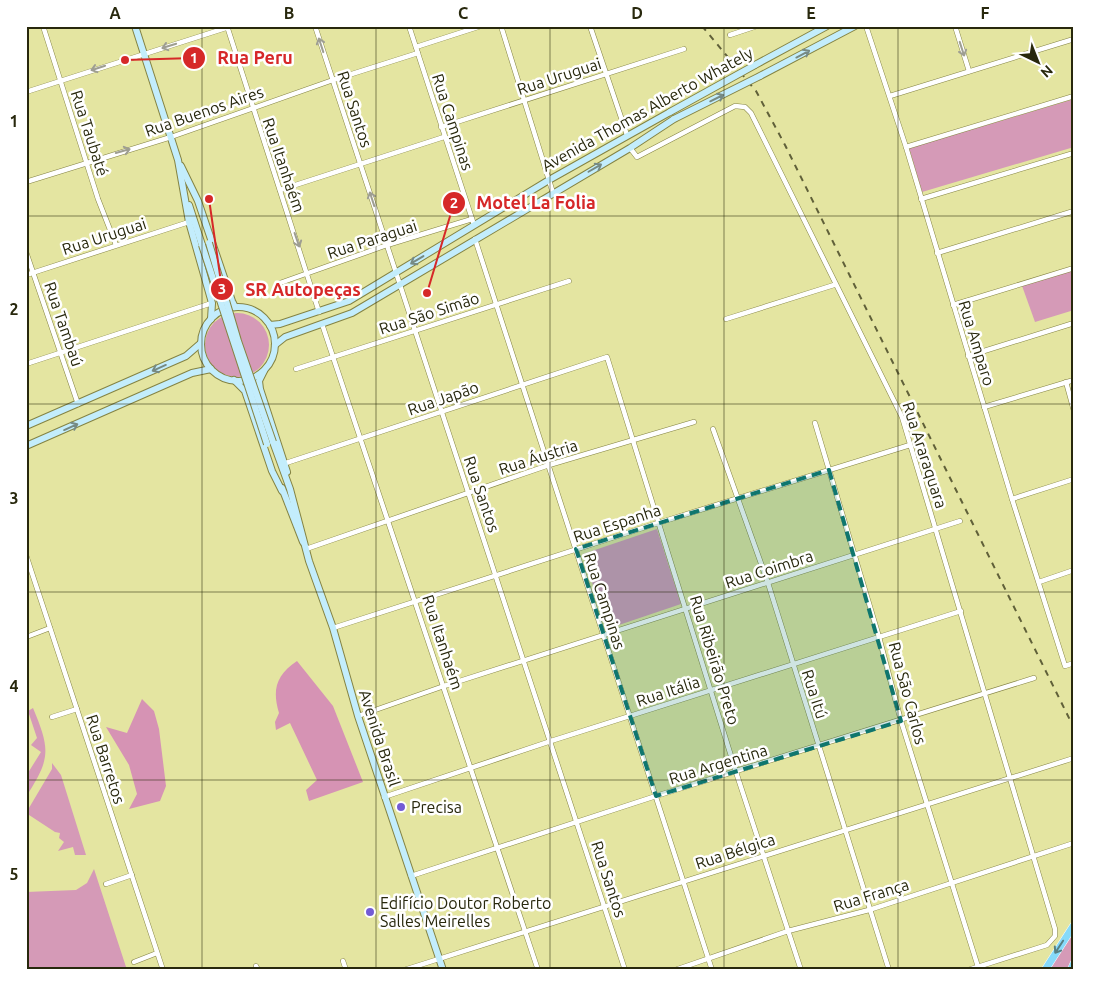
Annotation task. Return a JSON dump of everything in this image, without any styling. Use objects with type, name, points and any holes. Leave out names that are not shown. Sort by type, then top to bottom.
[{"type":"main road","name":"Avenida Brasil","points":[[135,26],[238,341],[270,443],[282,491]]},
{"type":"main road","name":"Avenida Thomas Alberto Whately","points":[[270,325],[280,324],[350,301],[473,222],[627,135],[827,26]]},
{"type":"main road","name":"Avenida Thomas Alberto Whately","points":[[275,345],[285,337],[352,313],[630,148],[674,119],[855,26]]},
{"type":"main road","name":"Avenida Brasil","points":[[185,181],[189,222],[212,303],[210,319]]},
{"type":"main road","name":"Avenida Brasil","points":[[185,181],[198,201],[232,301],[236,307]]},
{"type":"main road","points":[[236,307],[255,311],[270,325],[275,345],[268,365],[253,377],[234,380],[217,374],[211,369],[202,352],[201,343],[202,334],[210,319],[225,309],[236,307]]},
{"type":"main road","points":[[26,426],[186,356],[201,343]]},
{"type":"main road","name":"Avenida Brasil","points":[[268,365],[259,381],[260,389],[286,463],[290,489],[305,546],[333,628],[384,797],[443,970]]},
{"type":"main road","points":[[26,446],[192,373],[211,369]]},
{"type":"main road","name":"Avenida Brasil","points":[[234,380],[244,391],[272,471],[282,491],[298,534],[305,546]]},
{"type":"main road","name":"Avenida Brasil","points":[[270,443],[290,489]]},
{"type":"main road","points":[[1045,970],[1074,925]]},
{"type":"main road","points":[[1071,970],[1074,964]]},
{"type":"street","name":"Rua Taubaté","points":[[43,26],[86,162],[116,246]]},
{"type":"street","name":"Rua Santos","points":[[315,26],[400,283],[440,412],[525,661],[625,970]]},
{"type":"street","name":"Rua Campinas","points":[[409,26],[473,222]]},
{"type":"street","points":[[416,47],[481,26]]},
{"type":"street","points":[[501,26],[553,193]]},
{"type":"street","points":[[590,26],[627,135]]},
{"type":"street","points":[[730,35],[757,26]]},
{"type":"street","name":"Rua Amparo","points":[[866,26],[906,147],[968,356],[1065,666],[1074,663]]},
{"type":"street","points":[[954,26],[969,71]]},
{"type":"street","points":[[26,92],[229,27]]},
{"type":"street","name":"Rua Itanhaém","points":[[229,27],[252,108],[319,312]]},
{"type":"street","points":[[890,96],[1074,39]]},
{"type":"street","name":"Rua Uruguai","points":[[441,126],[684,49]]},
{"type":"street","name":"Rua Buenos Aires","points":[[26,182],[171,137],[333,80],[418,53]]},
{"type":"street","points":[[906,147],[1074,96]]},
{"type":"street","name":"Rua Araraquara","points":[[630,148],[637,156],[736,106],[745,107],[751,113],[834,285],[902,417],[1055,930],[1055,936],[1046,945],[978,968]]},
{"type":"street","points":[[280,190],[444,137]]},
{"type":"street","points":[[920,199],[1074,153]]},
{"type":"street","points":[[937,253],[1074,210]]},
{"type":"street","name":"Rua Uruguai","points":[[26,275],[189,222]]},
{"type":"street","name":"Rua Paraguai","points":[[280,283],[387,246],[473,222]]},
{"type":"street","name":"Rua Campinas","points":[[475,239],[712,970]]},
{"type":"street","name":"Rua Tambaú","points":[[26,252],[78,404]]},
{"type":"street","points":[[953,305],[1074,268]]},
{"type":"street","name":"Rua São Simão","points":[[296,369],[569,281]]},
{"type":"street","points":[[726,320],[834,285]]},
{"type":"street","points":[[26,364],[212,303]]},
{"type":"street","name":"Rua Itanhaém","points":[[322,324],[387,521],[416,600],[538,970]]},
{"type":"street","points":[[968,356],[1074,324]]},
{"type":"street","name":"Rua Japão","points":[[286,463],[607,357]]},
{"type":"street","name":"Rua Ribeirão Preto","points":[[607,357],[736,772],[801,970]]},
{"type":"street","points":[[984,407],[1074,380]]},
{"type":"street","points":[[1066,382],[1074,411]]},
{"type":"street","name":"Rua Áustria","points":[[305,546],[387,521],[549,465],[694,422]]},
{"type":"street","name":"Rua São Carlos","points":[[815,423],[880,637],[901,721],[978,968]]},
{"type":"street","name":"Rua Itú","points":[[713,428],[768,582],[792,665],[889,970]]},
{"type":"street","name":"Rua Espanha","points":[[333,628],[496,574],[910,445]]},
{"type":"street","points":[[1012,499],[1074,479]]},
{"type":"street","name":"Rua Coimbra","points":[[358,716],[444,686],[960,521]]},
{"type":"street","name":"Rua Barretos","points":[[26,555],[163,970]]},
{"type":"street","points":[[1039,582],[1074,570]]},
{"type":"street","name":"Rua Itália","points":[[384,797],[551,741],[960,611]]},
{"type":"street","points":[[29,636],[50,628]]},
{"type":"street","name":"Rua Argentina","points":[[410,876],[498,849],[656,796],[1034,678]]},
{"type":"street","points":[[52,717],[77,709]]},
{"type":"street","name":"Rua Bélgica","points":[[404,970],[1074,758]]},
{"type":"street","name":"Rua França","points":[[675,970],[788,931],[869,910],[1074,843]]},
{"type":"street","points":[[106,884],[132,875]]},
{"type":"street","points":[[134,962],[157,953]]},
{"type":"street","points":[[343,961],[346,970]]},
{"type":"street","points":[[968,970],[978,968]]},
{"type":"highlighted area","points":[[829,470],[901,721],[656,796],[576,549]]},
{"type":"shaded area","points":[[1074,99],[1074,147],[922,192],[909,148]]},
{"type":"shaded area","points":[[1074,267],[1074,310],[1035,322],[1021,283]]},
{"type":"shaded area","points":[[231,313],[243,313],[260,322],[267,333],[269,345],[267,357],[260,368],[243,377],[231,377],[219,372],[210,363],[205,351],[205,339],[210,327],[219,318]]},
{"type":"shaded area","points":[[657,529],[681,604],[607,629],[583,554]]},
{"type":"shaded area","points":[[297,661],[333,706],[363,782],[309,801],[306,790],[317,780],[290,723],[276,730],[275,722],[279,713],[276,690],[280,678]]},
{"type":"shaded area","points":[[142,699],[154,711],[159,729],[166,786],[160,801],[129,809],[137,794],[129,765],[106,727],[127,733]]},
{"type":"shaded area","points":[[33,708],[43,735],[45,754],[40,773],[26,797],[26,776],[41,752],[31,745],[37,738],[28,711]]},
{"type":"shaded area","points":[[52,763],[61,775],[86,855],[75,855],[73,847],[58,851],[64,842],[59,838],[60,833],[55,832],[26,813],[52,769]]},
{"type":"shaded area","points":[[94,869],[127,970],[26,970],[26,892],[76,890],[87,883]]},
{"type":"shaded area","points":[[1074,931],[1074,954],[1067,970],[1049,970]]},
{"type":"railway","points":[[702,26],[756,91],[785,145],[1074,728]]},
{"type":"place","name":"Rua Peru","points":[[125,60]]},
{"type":"place","name":"SR Autopeças","points":[[209,199]]},
{"type":"place","name":"Motel La Folia","points":[[427,293]]},
{"type":"place","name":"Precisa","points":[[401,807]]},
{"type":"place","name":"Edifício Doutor Roberto Salles Meirelles","points":[[370,912]]}]
